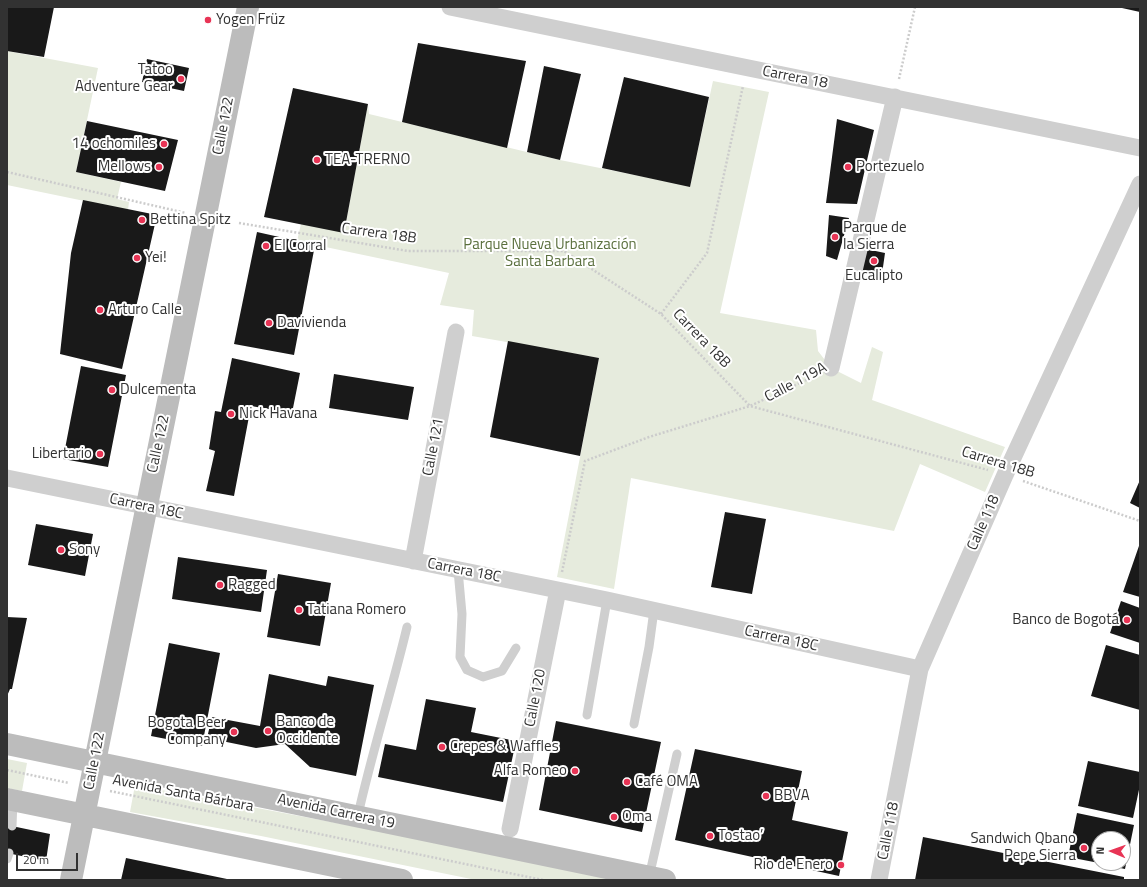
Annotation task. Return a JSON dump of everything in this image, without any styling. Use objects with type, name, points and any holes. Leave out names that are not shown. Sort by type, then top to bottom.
[{"type":"main road","name":"Calle 122","points":[[71,880],[248,7]]},
{"type":"main road","name":"Avenida Carrera 19","points":[[7,744],[657,878]]},
{"type":"main road","points":[[10,800],[402,880]]},
{"type":"street","name":"Carrera 18","points":[[450,7],[747,69],[895,97],[1140,148]]},
{"type":"street","name":"Calle 119A","points":[[831,368],[895,97]]},
{"type":"street","name":"Calle 118","points":[[880,880],[920,669],[1005,475],[1140,184]]},
{"type":"street","name":"Calle 121","points":[[412,561],[456,332]]},
{"type":"street","name":"Carrera 18C","points":[[7,478],[146,508],[607,600],[920,669]]},
{"type":"street","name":"Calle 120","points":[[510,829],[558,590]]},
{"type":"lane","points":[[458,570],[462,614],[460,657],[467,670],[483,677],[502,672],[516,648]]},
{"type":"lane","points":[[587,715],[607,600]]},
{"type":"lane","points":[[634,724],[649,646],[654,610]]},
{"type":"lane","points":[[358,816],[368,770],[394,682],[407,627]]},
{"type":"lane","points":[[657,878],[677,754]]},
{"type":"lane","points":[[10,800],[12,826]]},
{"type":"path","points":[[895,97],[915,7]]},
{"type":"path","points":[[661,314],[707,253],[747,69]]},
{"type":"path","points":[[7,172],[187,213]]},
{"type":"path","name":"Carrera 18B","points":[[239,223],[408,251],[564,251],[661,314],[750,406],[1005,475],[1140,521]]},
{"type":"path","name":"Calle 119A","points":[[558,590],[585,461],[649,437],[750,406],[831,368]]},
{"type":"path","name":"Avenida Santa Bárbara","points":[[7,770],[543,880]]},
{"type":"green space","points":[[7,51],[98,68],[76,172],[121,182],[117,199],[129,202],[128,210],[7,185]]},
{"type":"green space","name":"Parque Nueva Urbanización Santa Barbara","points":[[713,81],[769,92],[720,313],[816,330],[818,351],[831,368],[861,383],[872,347],[883,352],[872,400],[1005,447],[985,492],[920,464],[894,531],[631,478],[614,589],[557,577],[599,358],[472,336],[474,310],[440,305],[449,273],[297,241],[301,224],[344,232],[368,104],[369,114],[560,160],[690,186]]},
{"type":"green space","points":[[7,759],[27,763],[22,791],[7,788]]},
{"type":"green space","points":[[135,785],[427,840],[617,880],[476,880],[261,836],[130,812]]},
{"type":"building","points":[[7,7],[54,7],[44,57],[7,51]]},
{"type":"building","points":[[1140,7],[1140,12],[1122,8]]},
{"type":"building","points":[[418,43],[526,61],[507,148],[402,122]]},
{"type":"building","points":[[147,59],[189,68],[184,91],[142,82]]},
{"type":"building","points":[[544,66],[581,74],[560,160],[527,152]]},
{"type":"building","points":[[624,77],[709,97],[690,187],[602,168]]},
{"type":"building","name":"TEA-TRERNO","points":[[293,88],[368,104],[344,233],[264,217]]},
{"type":"building","name":"Portezuelo","points":[[837,119],[874,130],[857,204],[826,203]]},
{"type":"building","points":[[87,121],[178,140],[165,191],[76,172]]},
{"type":"building","name":"Arturo Calle","points":[[83,200],[157,215],[122,369],[60,354],[71,253]]},
{"type":"building","name":"Parque de la Sierra","points":[[829,215],[849,218],[837,260],[826,256]]},
{"type":"building","points":[[257,232],[315,245],[294,355],[234,344]]},
{"type":"building","name":"Eucalipto","points":[[866,249],[885,253],[882,274],[862,270]]},
{"type":"building","points":[[508,341],[599,358],[580,456],[490,437]]},
{"type":"building","points":[[232,358],[300,373],[292,413],[251,406],[234,496],[206,491],[215,451],[209,449],[215,411],[221,412]]},
{"type":"building","points":[[81,366],[126,375],[108,467],[63,459]]},
{"type":"building","points":[[334,374],[414,387],[408,420],[329,408]]},
{"type":"building","points":[[1140,480],[1140,508],[1130,503]]},
{"type":"building","points":[[725,512],[766,519],[752,594],[711,587]]},
{"type":"building","name":"Sony","points":[[36,524],[93,534],[85,576],[28,565]]},
{"type":"building","points":[[1140,543],[1140,597],[1123,592]]},
{"type":"building","name":"Ragged","points":[[178,557],[267,570],[261,612],[172,599]]},
{"type":"building","name":"Tatiana Romero","points":[[278,574],[331,583],[320,646],[267,637]]},
{"type":"building","name":"Banco de Bogotá","points":[[1121,601],[1140,608],[1140,643],[1110,633]]},
{"type":"building","points":[[7,617],[27,618],[12,689],[10,689],[7,696]]},
{"type":"building","points":[[169,643],[220,653],[202,746],[151,736]]},
{"type":"building","points":[[1106,645],[1140,655],[1140,710],[1091,696]]},
{"type":"building","points":[[269,674],[326,686],[328,676],[374,685],[356,776],[310,767],[285,744],[256,748],[207,738],[212,717],[260,726]]},
{"type":"building","name":"Crepes & Waffles","points":[[426,699],[476,708],[471,732],[516,741],[503,802],[378,777],[385,744],[416,750]]},
{"type":"building","points":[[556,721],[661,742],[642,832],[539,810]]},
{"type":"building","name":"BBVA","points":[[695,749],[802,771],[792,820],[848,832],[839,876],[675,840]]},
{"type":"building","points":[[1088,761],[1140,772],[1140,785],[1133,818],[1078,806]]},
{"type":"building","name":"Sandwich Qbano Pepe Sierra","points":[[1077,813],[1134,825],[1131,840],[1131,831],[1091,831],[1091,861],[1068,857]]},
{"type":"building","points":[[7,825],[50,834],[46,861],[7,853]]},
{"type":"building","points":[[923,837],[1124,877],[1124,880],[915,880]]},
{"type":"building","points":[[126,858],[227,879],[227,880],[121,880]]},
{"type":"place","name":"Yogen Früz","points":[[208,20]]},
{"type":"place","name":"Tatoo Adventure Gear","points":[[181,79]]},
{"type":"place","name":"14 ochomiles","points":[[164,144]]},
{"type":"place","name":"TEA-TRERNO","points":[[317,160]]},
{"type":"place","name":"Mellows","points":[[159,167]]},
{"type":"place","name":"Portezuelo","points":[[848,167]]},
{"type":"place","name":"Bettina Spitz","points":[[142,220]]},
{"type":"place","name":"Parque de la Sierra","points":[[835,237]]},
{"type":"place","name":"El Corral","points":[[266,246]]},
{"type":"place","name":"Yei!","points":[[137,258]]},
{"type":"place","name":"Eucalipto","points":[[874,261]]},
{"type":"place","name":"Arturo Calle","points":[[100,310]]},
{"type":"place","name":"Davivienda","points":[[269,323]]},
{"type":"place","name":"Dulcementa","points":[[112,390]]},
{"type":"place","name":"Nick Havana","points":[[231,414]]},
{"type":"place","name":"Libertario","points":[[100,454]]},
{"type":"place","name":"Sony","points":[[61,550]]},
{"type":"place","name":"Ragged","points":[[220,585]]},
{"type":"place","name":"Tatiana Romero","points":[[299,610]]},
{"type":"place","name":"Banco de Bogotá","points":[[1127,620]]},
{"type":"place","name":"Banco de Occidente","points":[[268,731]]},
{"type":"place","name":"Bogota Beer Company","points":[[234,732]]},
{"type":"place","name":"Crepes & Waffles","points":[[442,747]]},
{"type":"place","name":"Alfa Romeo","points":[[575,771]]},
{"type":"place","name":"Café OMA","points":[[627,782]]},
{"type":"place","name":"BBVA","points":[[766,796]]},
{"type":"place","name":"Oma","points":[[614,817]]},
{"type":"place","name":"Tostao’","points":[[710,836]]},
{"type":"place","name":"Sandwich Qbano Pepe Sierra","points":[[1084,848]]},
{"type":"place","name":"Rio de Enero","points":[[841,865]]}]
